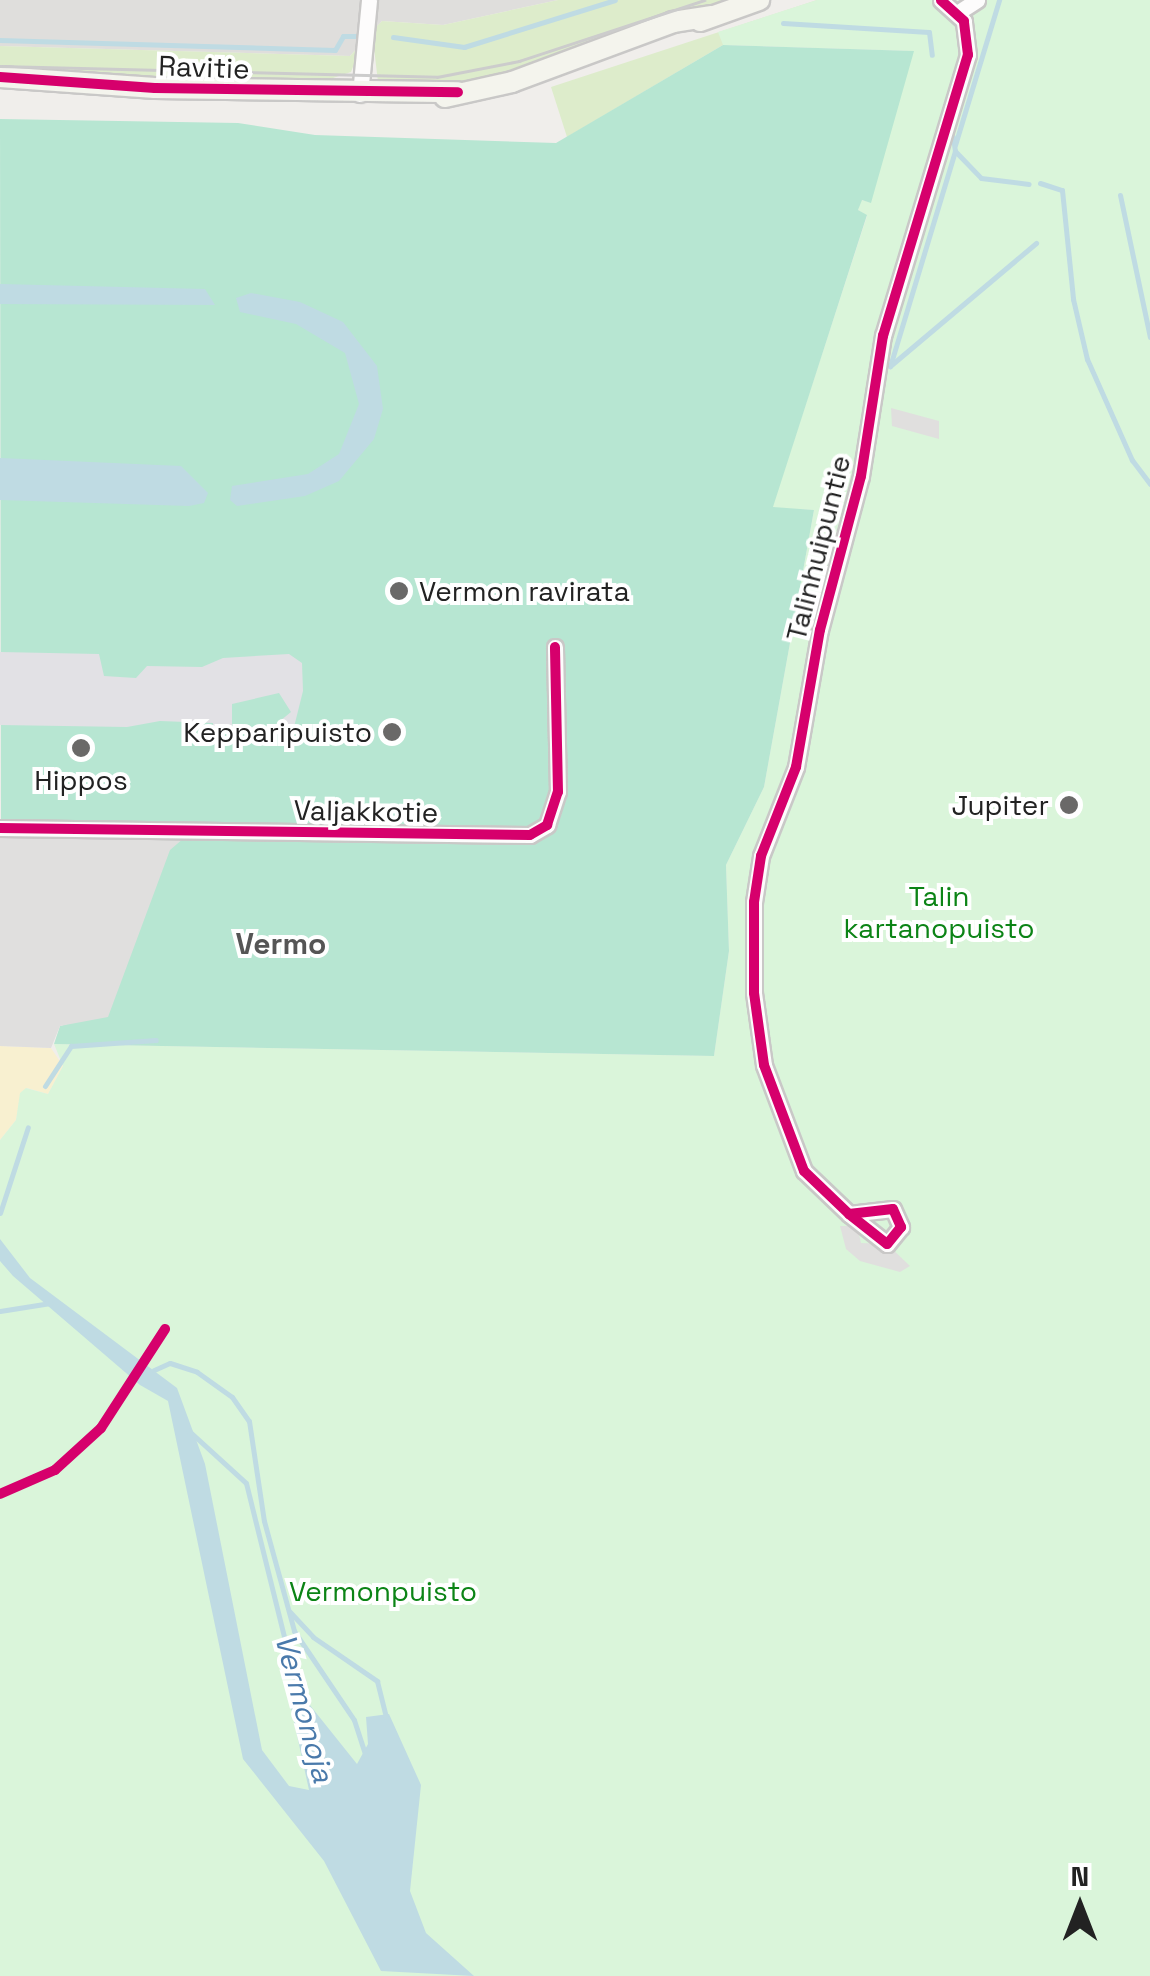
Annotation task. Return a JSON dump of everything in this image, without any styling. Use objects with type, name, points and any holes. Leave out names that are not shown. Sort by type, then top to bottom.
[{"type":"street","points":[[360,94],[369,0]]},
{"type":"street","name":"Ravitie","points":[[0,78],[46,84],[360,94],[458,92],[512,82],[673,22],[712,16],[759,0]]},
{"type":"street","points":[[942,0],[957,13],[976,0]]},
{"type":"street","name":"Talinhuipuntie","points":[[849,1214],[804,1171],[764,1066],[754,993],[756,877],[796,768],[820,630],[861,476],[883,336],[968,55],[968,32],[957,13]]},
{"type":"street","name":"Ravitie","points":[[0,89],[46,84]]},
{"type":"street","name":"Valjakkotie","points":[[0,828],[530,835],[547,825],[558,792],[555,647]]},
{"type":"shaded area","points":[[0,0],[558,0],[443,25],[382,21],[350,56],[0,46]]},
{"type":"shaded area","points":[[891,408],[939,421],[939,439],[892,426]]},
{"type":"shaded area","points":[[0,652],[99,654],[104,676],[136,678],[147,666],[202,667],[223,658],[289,654],[302,663],[303,691],[292,735],[264,734],[291,712],[279,693],[232,704],[232,730],[250,734],[213,734],[213,723],[160,721],[127,727],[0,725]]},
{"type":"shaded area","points":[[0,832],[184,838],[170,850],[108,1017],[60,1026],[51,1048],[0,1046]]},
{"type":"shaded area","points":[[840,1226],[857,1226],[861,1243],[887,1244],[910,1266],[900,1272],[860,1261],[846,1249]]},
{"type":"green space","points":[[558,0],[734,0],[513,74],[464,84],[378,82],[372,31],[382,21],[443,25]]},
{"type":"green space","points":[[817,0],[928,0],[723,45],[567,137],[551,87]]},
{"type":"green space","points":[[817,0],[1150,0],[1150,1976],[0,1976],[0,1140],[16,1120],[20,1093],[26,1088],[48,1094],[63,1066],[54,1044],[714,1056],[729,951],[726,865],[764,787],[814,510],[772,508],[867,216],[858,210],[861,200],[870,202],[913,51],[723,45],[718,32]]},
{"type":"green space","points":[[362,43],[351,72],[321,82],[0,72],[0,46],[350,56]]},
{"type":"green space","name":"Vermon ravirata","points":[[723,45],[914,51],[871,203],[862,200],[858,210],[867,215],[773,507],[814,510],[764,787],[726,865],[729,951],[714,1056],[54,1044],[60,1026],[71,1023],[1,822],[0,119],[238,123],[315,135],[556,143]]},
{"type":"sand","points":[[0,1046],[51,1048],[63,1066],[48,1094],[27,1088],[21,1093],[16,1120],[0,1140]]},
{"type":"water","points":[[0,284],[205,289],[215,305],[0,304]]},
{"type":"water","points":[[251,293],[300,302],[343,322],[377,366],[383,409],[374,439],[339,481],[305,496],[237,506],[230,500],[232,486],[308,474],[339,454],[359,404],[345,353],[296,324],[240,312],[236,298]]},
{"type":"water","points":[[0,458],[181,466],[208,493],[204,503],[189,506],[0,500]]},
{"type":"water","points":[[0,1239],[30,1278],[177,1388],[205,1464],[262,1750],[289,1786],[309,1790],[291,1708],[297,1689],[357,1764],[368,1744],[366,1717],[389,1714],[421,1785],[410,1891],[426,1933],[474,1976],[381,1971],[324,1861],[243,1759],[168,1401],[140,1385],[13,1276],[0,1261]]},
{"type":"waterway","points":[[393,37],[464,47],[615,0]]},
{"type":"waterway","points":[[955,145],[999,0]]},
{"type":"waterway","points":[[783,23],[929,32],[932,55]]},
{"type":"waterway","points":[[0,40],[335,50],[343,36],[359,36]]},
{"type":"waterway","points":[[953,137],[955,151],[981,178],[1029,184]]},
{"type":"waterway","points":[[955,151],[890,366],[1036,243]]},
{"type":"waterway","points":[[1040,183],[1062,190],[1073,299],[1087,359],[1132,460],[1150,484]]},
{"type":"waterway","points":[[1120,195],[1150,337]]},
{"type":"waterway","points":[[45,1086],[71,1046],[156,1040]]},
{"type":"waterway","points":[[0,1213],[28,1127]]},
{"type":"waterway","points":[[0,1311],[50,1303]]},
{"type":"waterway","points":[[154,1370],[170,1363],[197,1372],[232,1397],[249,1421],[264,1521],[294,1631],[354,1720],[366,1756]]},
{"type":"waterway","name":"Vermonoja","points":[[189,1431],[246,1483],[298,1693]]},
{"type":"waterway","points":[[290,1612],[313,1637],[377,1681],[386,1717]]},
{"type":"tram line","points":[[0,66],[437,77],[519,61],[704,0]]},
{"type":"cycle path","points":[[849,1214],[893,1209],[901,1227],[887,1244],[849,1214],[804,1171],[764,1065],[754,993],[754,902],[761,856],[796,767],[820,630],[861,476],[883,336],[968,55],[964,21],[941,0]]},
{"type":"cycle path","points":[[0,77],[155,88],[458,92]]},
{"type":"cycle path","points":[[0,828],[530,835],[547,825],[558,792],[555,647]]},
{"type":"cycle path","points":[[0,1494],[55,1470],[101,1428],[165,1329]]},
{"type":"place","name":"Vermon ravirata","points":[[399,591]]},
{"type":"place","name":"Kepparipuisto","points":[[392,732]]},
{"type":"place","name":"Hippos","points":[[81,748]]},
{"type":"place","name":"Jupiter","points":[[1069,805]]},
{"type":"district","name":"Vermo","points":[[281,944]]},
{"type":"park label","name":"Talin kartanopuisto","points":[[939,912]]},
{"type":"park label","name":"Vermonpuisto","points":[[383,1591]]}]
